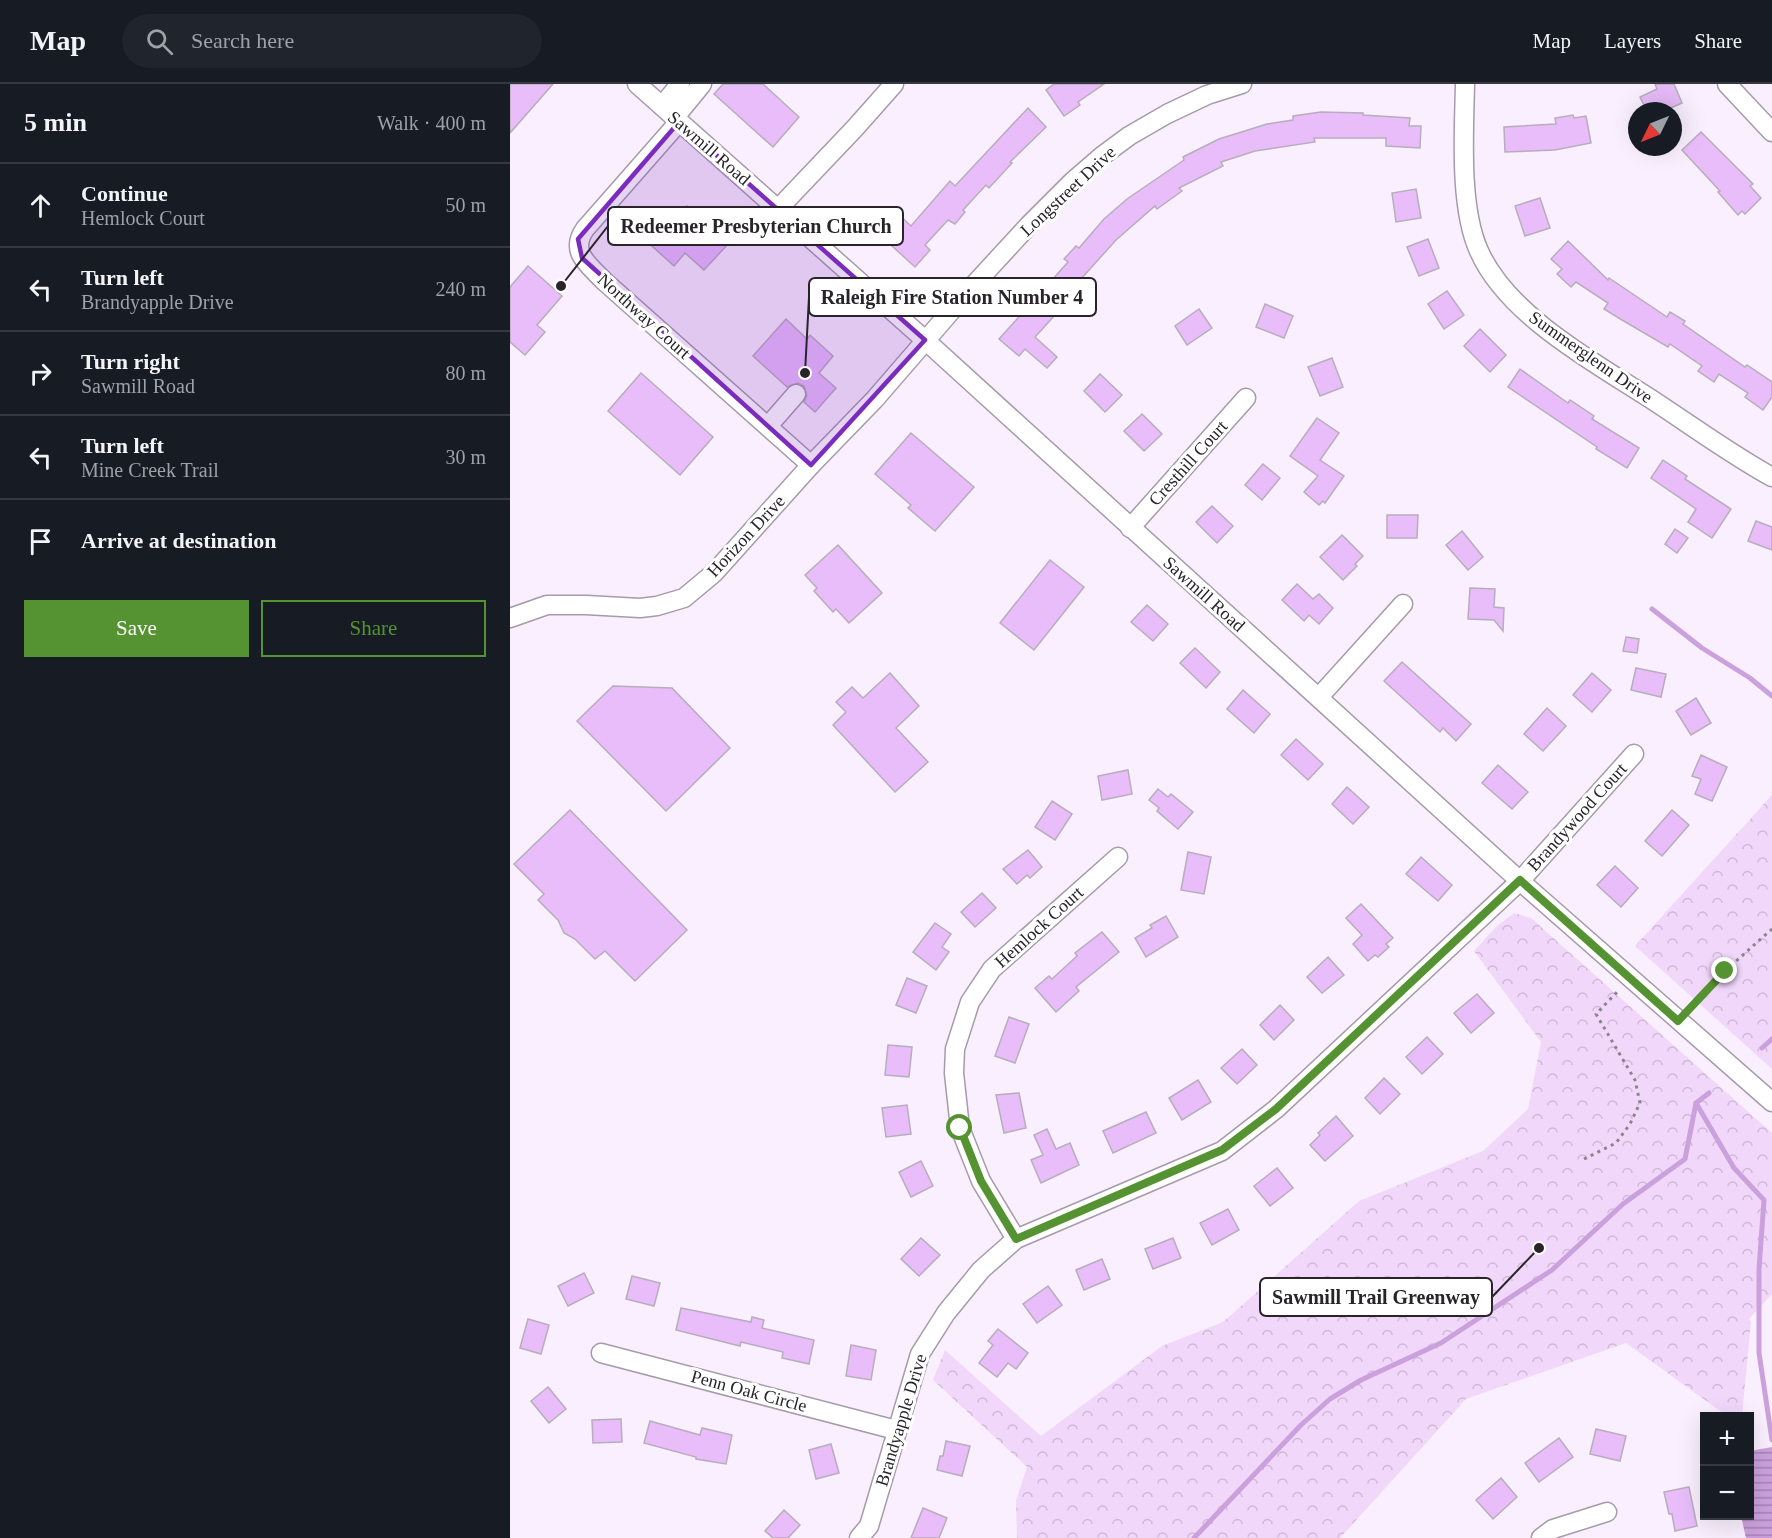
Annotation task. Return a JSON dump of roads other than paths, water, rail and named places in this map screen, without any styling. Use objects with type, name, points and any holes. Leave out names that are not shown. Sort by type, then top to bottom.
[{"type":"street","name":"Sawmill Road","points":[[637,84],[926,340],[1130,528],[1520,880],[1772,1102]]},
{"type":"street","points":[[672,115],[680,84]]},
{"type":"street","points":[[672,115],[702,84]]},
{"type":"street","points":[[778,209],[894,84]]},
{"type":"street","name":"Longstreet Drive","points":[[926,340],[1029,225],[1102,156],[1129,136],[1167,114],[1207,95],[1242,84]]},
{"type":"street","name":"Summerglenn Drive","points":[[1465,84],[1466,203],[1471,228],[1479,252],[1509,295],[1545,327],[1772,477]]},
{"type":"street","points":[[1727,84],[1772,132]]},
{"type":"street","name":"Northway Court","points":[[672,115],[585,229],[578,239],[578,249],[582,258],[604,281],[811,465]]},
{"type":"street","name":"Horizon Drive","points":[[510,618],[547,605],[640,608],[657,606],[684,598],[714,573],[811,465],[868,407],[926,340]]},
{"type":"street","points":[[768,426],[796,394]]},
{"type":"street","name":"Cresthill Court","points":[[1130,528],[1246,398]]},
{"type":"street","points":[[1319,698],[1403,604]]},
{"type":"street","name":"Brandywood Court","points":[[1520,880],[1634,754]]},
{"type":"street","name":"Hemlock Court","points":[[1016,1239],[981,1181],[960,1128],[954,1073],[955,1049],[970,1002],[992,969],[1118,857]]},
{"type":"street","name":"Brandyapple Drive","points":[[859,1538],[869,1526],[920,1354],[946,1313],[981,1270],[1016,1239],[1222,1150],[1276,1109],[1520,880]]},
{"type":"street","name":"Penn Oak Circle","points":[[601,1353],[896,1430]]},
{"type":"street","points":[[1541,1538],[1553,1529],[1607,1512]]},
{"type":"waterway","points":[[1652,609],[1702,648],[1750,678],[1772,696]]},
{"type":"waterway","points":[[1762,1048],[1772,1039]]},
{"type":"waterway","points":[[1194,1538],[1301,1425],[1330,1399],[1361,1380],[1441,1343],[1552,1270],[1623,1204],[1685,1159],[1696,1103],[1709,1093]]},
{"type":"waterway","points":[[1696,1103],[1734,1168],[1764,1200],[1759,1269],[1759,1353],[1772,1440]]},
{"type":"place","name":"Redeemer Presbyterian Church","points":[[561,286]]},
{"type":"place","name":"Raleigh Fire Station Number 4","points":[[805,373]]},
{"type":"place","name":"Sawmill Trail Greenway","points":[[1539,1248]]}]
